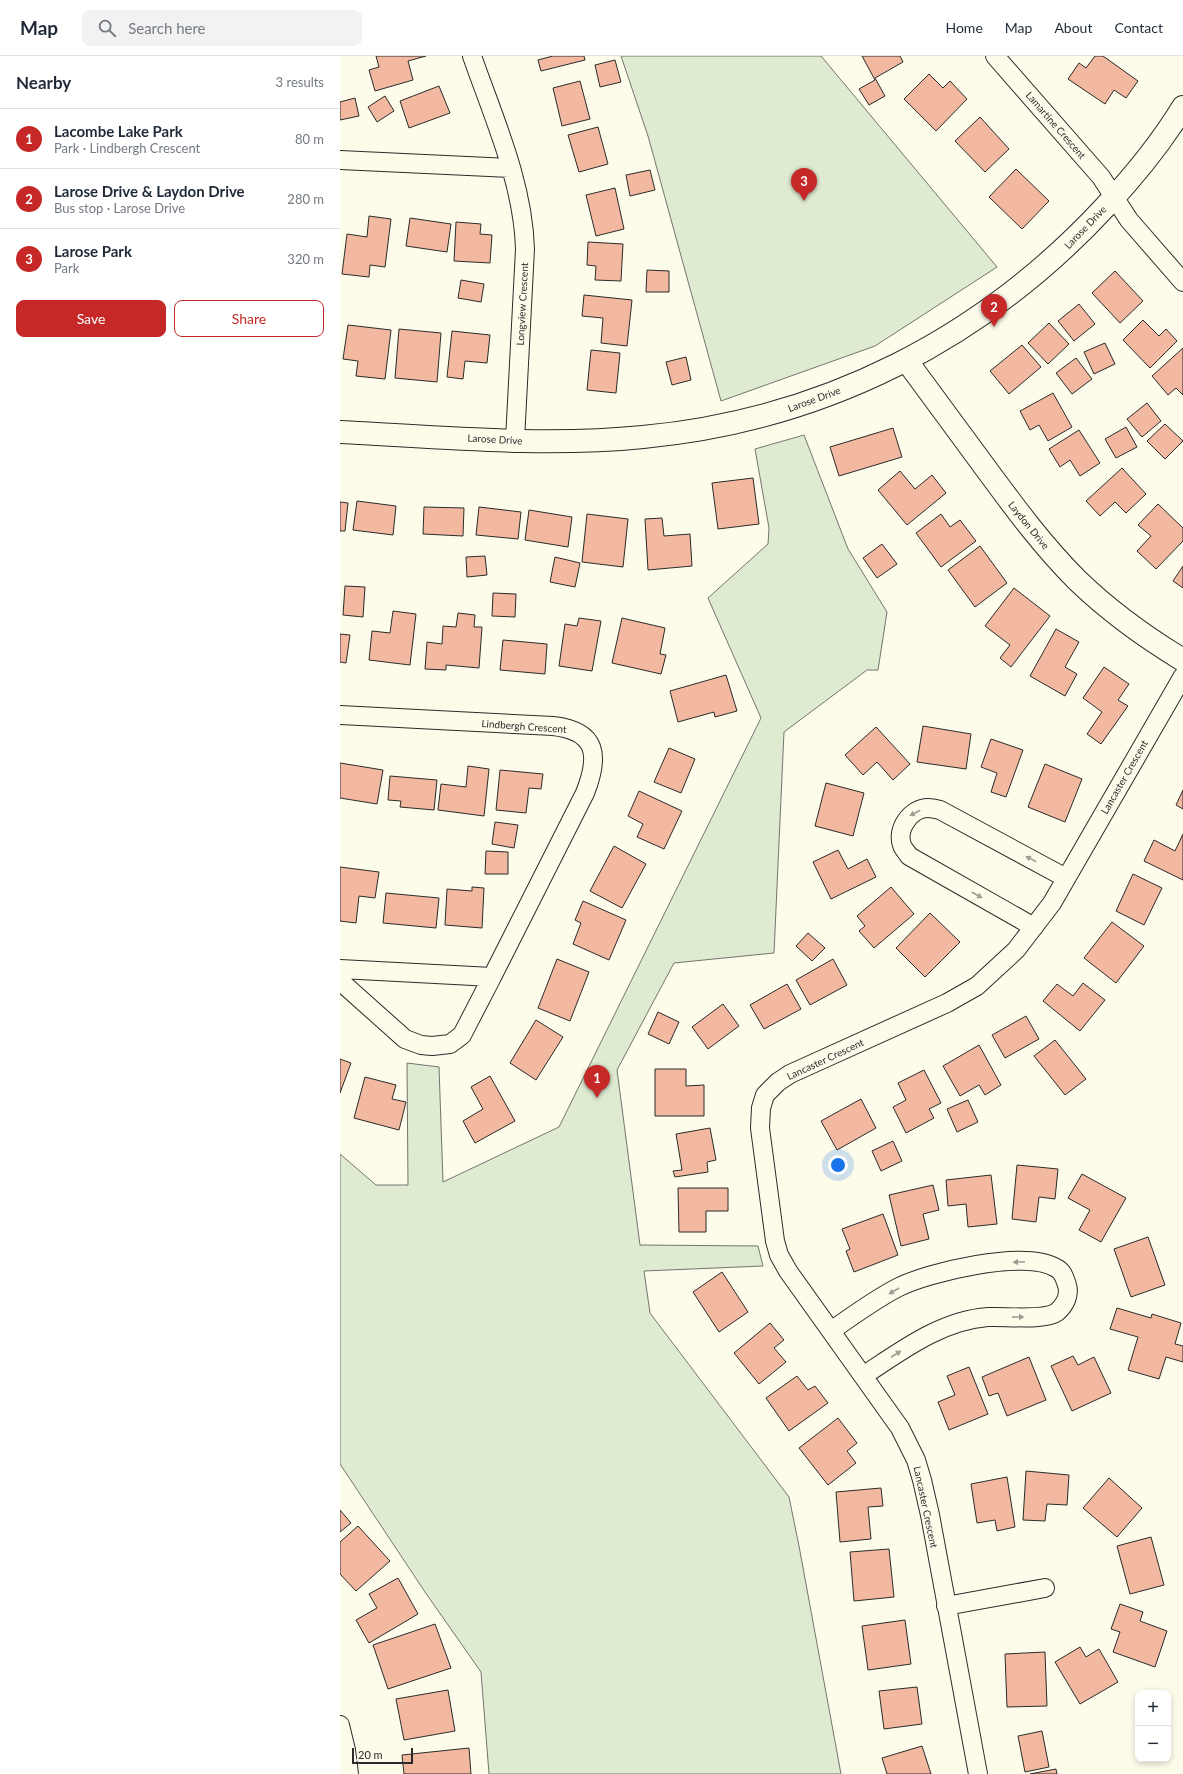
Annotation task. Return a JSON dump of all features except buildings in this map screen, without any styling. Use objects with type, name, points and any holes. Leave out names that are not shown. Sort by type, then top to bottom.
[{"type":"street","name":"Longview Crescent","points":[[472,56],[511,168],[522,211],[525,249],[515,440]]},
{"type":"street","name":"Lamartine Crescent","points":[[995,56],[1101,177],[1129,220],[1183,282]]},
{"type":"street","name":"Larose Drive","points":[[340,432],[566,441],[642,437],[714,427],[799,405],[848,386],[906,360],[950,336],[1015,291],[1076,238],[1114,197],[1153,151],[1183,107]]},
{"type":"street","points":[[340,160],[511,168]]},
{"type":"street","name":"Laydon Drive","points":[[906,360],[1024,520],[1061,564],[1078,581],[1119,616],[1149,639],[1183,660]]},
{"type":"street","name":"Lancaster Crescent","points":[[978,1774],[930,1515],[916,1460],[900,1428],[788,1271],[779,1255],[775,1241],[760,1128],[761,1108],[765,1095],[778,1082],[790,1074],[947,1003],[977,986],[1016,950],[1052,903],[1183,676]]},
{"type":"street","name":"Lindbergh Crescent","points":[[340,715],[553,726],[571,729],[585,737],[590,745],[594,766],[585,793],[462,1035],[450,1044],[432,1046],[421,1045],[405,1039],[340,981]]},
{"type":"street","points":[[1034,927],[909,856],[901,844],[902,830],[907,818],[916,811],[927,808],[940,810],[1066,878]]},
{"type":"street","points":[[340,969],[492,977]]},
{"type":"street","points":[[831,1330],[897,1288],[945,1271],[994,1262],[1028,1262],[1046,1264],[1057,1268],[1065,1277],[1068,1289],[1065,1303],[1056,1313],[1043,1317],[987,1317],[959,1323],[916,1342],[863,1376]]},
{"type":"street","points":[[946,1606],[1045,1588]]},
{"type":"street","points":[[340,1725],[346,1750],[349,1774]]},
{"type":"green space","points":[[621,56],[821,56],[997,267],[875,346],[721,401],[648,136]]},
{"type":"green space","points":[[804,435],[848,549],[887,612],[878,670],[867,670],[784,732],[774,953],[674,963],[617,1070],[640,1245],[758,1246],[763,1266],[644,1271],[650,1313],[789,1497],[841,1774],[489,1774],[481,1672],[425,1592],[340,1464],[340,1154],[376,1185],[408,1185],[407,1063],[439,1067],[443,1182],[559,1127],[761,718],[708,598],[768,544],[769,528],[755,449]]},
{"type":"place","name":"Larose Park","points":[[804,201]]},
{"type":"place","name":"Larose Drive & Laydon Drive","points":[[994,327]]},
{"type":"place","name":"Lacombe Lake Park","points":[[597,1098]]}]
